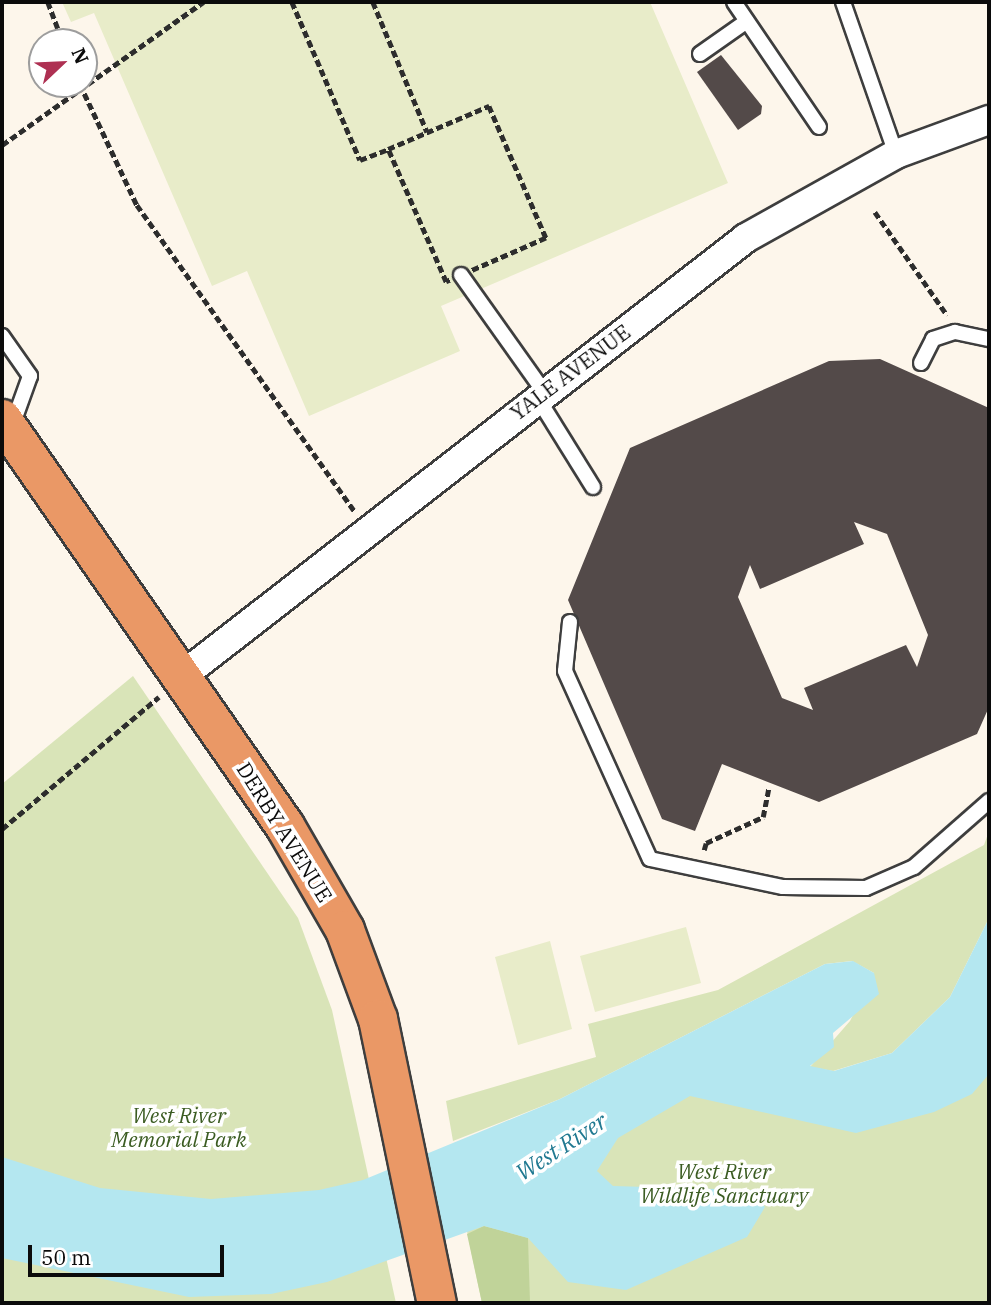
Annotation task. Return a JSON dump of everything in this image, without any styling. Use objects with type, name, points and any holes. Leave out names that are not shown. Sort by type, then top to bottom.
[{"type":"highway","name":"DERBY AVENUE","points":[[6,425],[285,826],[345,930],[378,1019],[401,1117],[437,1303]]},
{"type":"street","name":"YALE AVENUE","points":[[182,676],[366,528],[746,239],[896,154],[989,120]]},
{"type":"lane","points":[[734,2],[820,127]]},
{"type":"lane","points":[[843,2],[896,154]]},
{"type":"lane","points":[[700,54],[747,21]]},
{"type":"lane","points":[[461,275],[540,394],[593,487]]},
{"type":"lane","points":[[920,363],[933,339],[955,332],[989,339]]},
{"type":"lane","points":[[2,336],[30,376],[6,425]]},
{"type":"lane","points":[[570,622],[565,671],[650,859],[823,892],[866,888],[914,867],[989,801]]},
{"type":"path","points":[[48,2],[58,28]]},
{"type":"path","points":[[98,74],[203,2]]},
{"type":"path","points":[[292,2],[360,160],[489,106],[546,238],[446,282],[388,149]]},
{"type":"path","points":[[373,2],[427,132]]},
{"type":"path","points":[[2,145],[65,98]]},
{"type":"path","points":[[87,98],[137,205],[366,528]]},
{"type":"path","points":[[875,212],[934,292]]},
{"type":"path","points":[[2,829],[182,676]]},
{"type":"path","points":[[701,869],[706,843],[763,817],[769,787]]},
{"type":"green space","points":[[62,2],[650,2],[728,183],[441,306],[460,351],[309,416],[247,271],[212,286],[94,13],[71,22]]},
{"type":"green space","name":"West River Memorial Park","points":[[133,676],[298,918],[332,1010],[396,1303],[2,1303],[2,784]]},
{"type":"green space","points":[[989,831],[989,918],[950,997],[892,1053],[833,1071],[810,1067],[850,1021],[874,973],[852,961],[825,964],[560,1099],[453,1141],[446,1101],[596,1057],[588,1024],[718,990],[984,845]]},
{"type":"green space","points":[[686,927],[701,983],[595,1012],[580,956]]},
{"type":"green space","points":[[550,941],[572,1029],[518,1045],[495,957]]},
{"type":"green space","name":"West River Wildlife Sanctuary","points":[[989,995],[989,1303],[482,1303],[460,1198],[656,1082],[839,1095]]},
{"type":"green space","points":[[484,1226],[528,1238],[530,1303],[482,1303],[467,1234]]},
{"type":"water","name":"West River","points":[[989,918],[989,1074],[972,1094],[934,1112],[856,1133],[690,1096],[618,1138],[597,1171],[613,1186],[751,1190],[765,1207],[747,1237],[626,1290],[568,1282],[528,1238],[484,1226],[327,1282],[271,1294],[189,1297],[2,1258],[2,1157],[100,1188],[211,1199],[319,1190],[363,1180],[560,1099],[825,964],[853,961],[874,973],[879,994],[833,1033],[834,1047],[810,1066],[834,1071],[892,1053],[950,997]]},
{"type":"building","points":[[721,55],[762,106],[761,114],[738,130],[697,72]]},
{"type":"building","points":[[880,359],[989,408],[989,707],[977,734],[819,802],[722,764],[695,831],[662,819],[568,600],[630,448],[829,361]],"holes":[[[854,522],[887,534],[928,635],[917,667],[906,645],[804,688],[813,710],[782,698],[738,597],[750,565],[760,589],[864,544]]]}]
